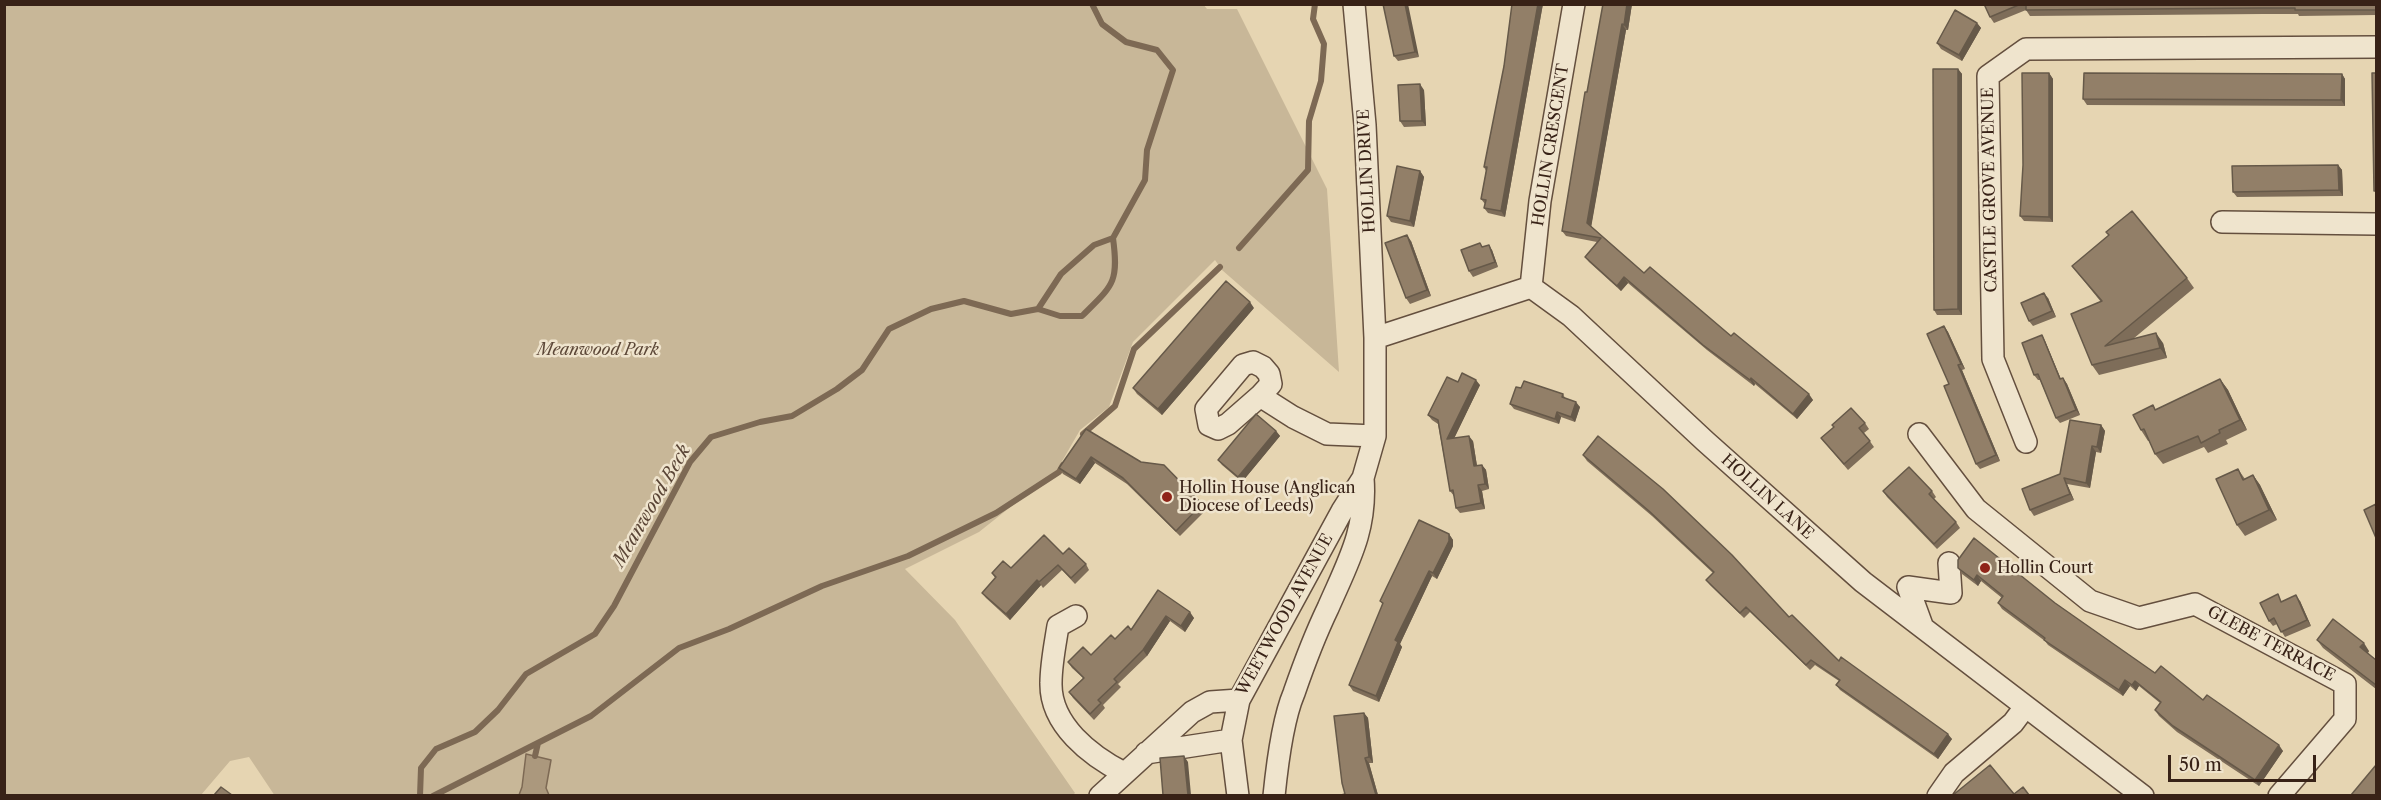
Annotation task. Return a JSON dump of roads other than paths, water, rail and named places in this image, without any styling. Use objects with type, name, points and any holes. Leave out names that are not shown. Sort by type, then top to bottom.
[{"type":"street","name":"HOLLIN DRIVE","points":[[1354,4],[1365,125],[1375,338]]},
{"type":"street","name":"HOLLIN CRESCENT","points":[[1531,287],[1540,201],[1574,4]]},
{"type":"street","name":"CASTLE GROVE AVENUE","points":[[2026,442],[1994,359],[1988,76],[2026,49],[2376,47]]},
{"type":"street","points":[[2223,222],[2376,224]]},
{"type":"street","points":[[1375,338],[1531,287]]},
{"type":"street","name":"HOLLIN LANE","points":[[1531,287],[1571,316],[1705,441],[1863,582],[2144,795]]},
{"type":"street","name":"WEETWOOD AVENUE","points":[[1238,795],[1230,740],[1239,700],[1342,511],[1363,478],[1376,436],[1375,338]]},
{"type":"street","points":[[1260,396],[1327,434],[1376,436]]},
{"type":"street","name":"GLEBE TERRACE","points":[[1919,434],[1976,509],[2090,601],[2139,618],[2194,604],[2345,684],[2345,719],[2279,795]]},
{"type":"street","name":"WEETWOOD AVENUE","points":[[1274,795],[1276,772],[1292,696],[1327,610],[1355,551],[1365,500],[1363,478]]},
{"type":"street","points":[[1924,629],[1908,587],[1951,593],[1949,563]]},
{"type":"street","points":[[1076,616],[1058,626],[1050,685],[1054,704],[1062,720],[1086,750],[1124,773]]},
{"type":"street","points":[[1100,795],[1192,712],[1210,702],[1239,700]]},
{"type":"street","points":[[1938,795],[1954,772],[2013,723],[2025,707]]},
{"type":"street","points":[[1146,753],[1230,740]]},
{"type":"waterway","name":"Meanwood Beck","points":[[420,796],[421,768],[436,749],[475,732],[498,710],[526,674],[595,634],[614,606],[690,462],[711,437],[760,422],[792,416],[837,389],[862,370],[889,329],[931,309],[964,301],[1011,314],[1038,309],[1061,274],[1094,245],[1113,238],[1145,180],[1147,150],[1173,70],[1157,50],[1126,42],[1102,24],[1092,4]]},
{"type":"waterway","points":[[1239,248],[1308,170],[1309,121],[1321,81],[1324,44],[1313,19],[1315,4]]},
{"type":"waterway","points":[[1038,309],[1060,316],[1082,316],[1107,290],[1111,282],[1115,265],[1113,238]]},
{"type":"waterway","points":[[1083,434],[1115,406],[1134,349],[1220,267]]},
{"type":"waterway","points":[[433,796],[591,716],[679,648],[729,629],[822,586],[908,556],[996,513],[1059,472],[1063,465]]},
{"type":"waterway","points":[[535,756],[538,743]]},
{"type":"place","name":"Hollin House (Anglican Diocese of Leeds)","points":[[1167,497]]},
{"type":"place","name":"Hollin Court","points":[[1985,568]]},
{"type":"park label","name":"Meanwood Park","points":[[598,350]]}]
